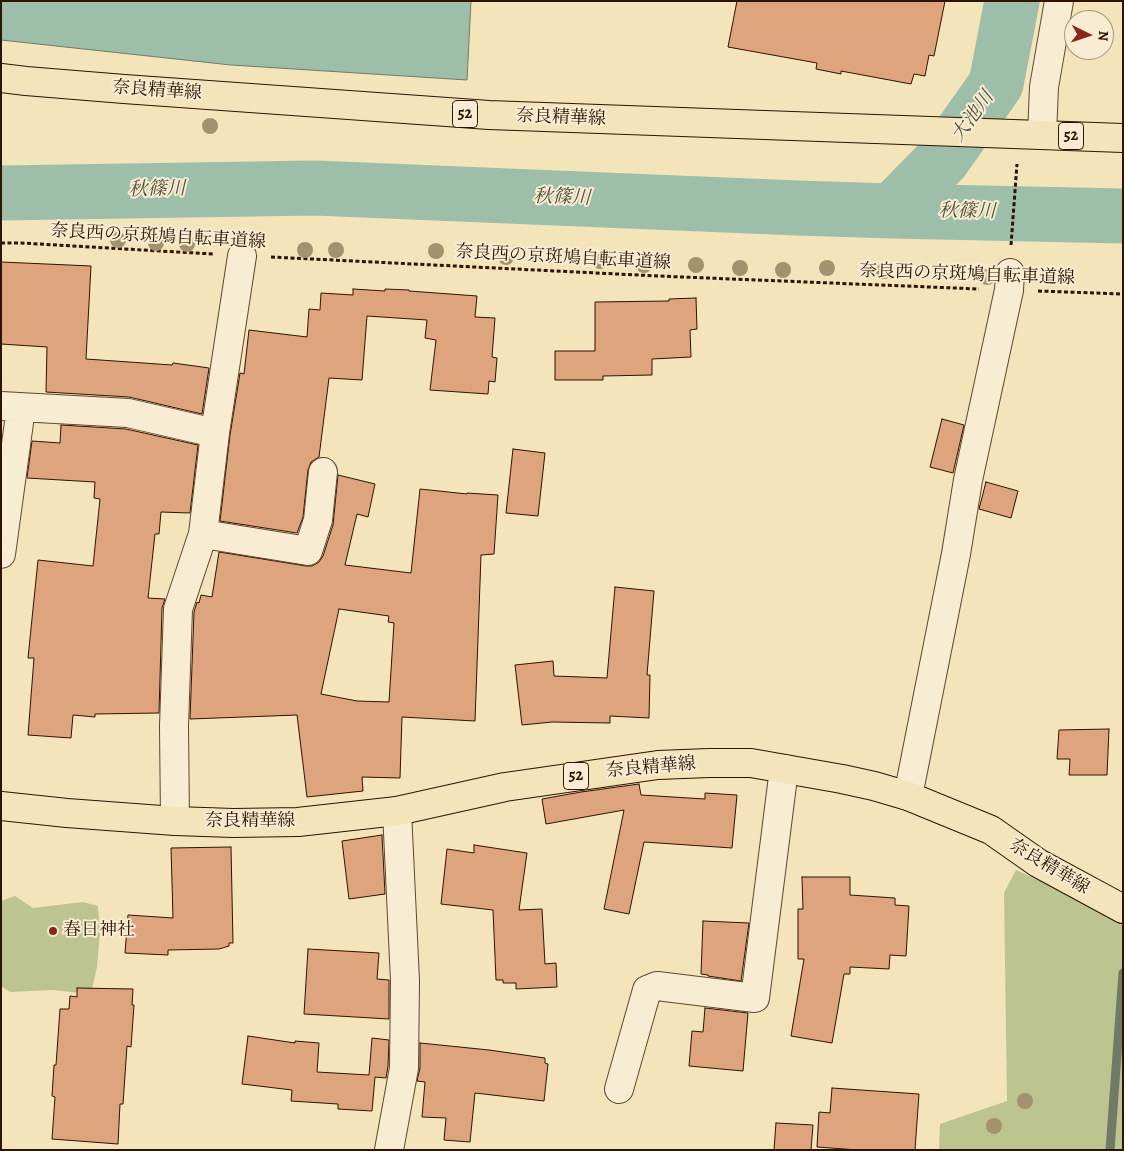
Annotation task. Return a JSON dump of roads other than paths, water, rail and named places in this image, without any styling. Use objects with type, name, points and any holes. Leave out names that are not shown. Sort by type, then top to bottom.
[{"type":"main road","name":"奈良精華線","points":[[1,78],[489,116],[930,131],[1026,143],[1123,138]]},
{"type":"main road","name":"奈良精華線","points":[[1,806],[175,822],[298,822],[398,811],[505,787],[658,765],[751,764],[842,779],[908,796],[991,830],[1038,863],[1123,909]]},
{"type":"street","points":[[1026,143],[1044,87],[1058,1]]},
{"type":"street","points":[[175,822],[174,726],[178,608],[203,534],[215,433],[242,256]]},
{"type":"street","points":[[908,796],[956,554],[968,480],[1009,282]]},
{"type":"street","points":[[1,554],[11,407],[128,413],[215,433]]},
{"type":"street","points":[[203,534],[308,551],[318,520],[323,472]]},
{"type":"street","points":[[619,1088],[647,990],[657,986],[755,998],[784,769]]},
{"type":"street","points":[[388,1150],[404,1068],[405,981],[398,811]]},
{"type":"waterway","name":"大池川","points":[[892,211],[943,159],[996,84],[1012,1]]},
{"type":"waterway","name":"秋篠川","points":[[1,193],[315,188],[798,208],[1123,216]]},
{"type":"waterway","points":[[1110,1150],[1123,973]]},
{"type":"place","name":"春日神社","points":[[53,931]]}]
